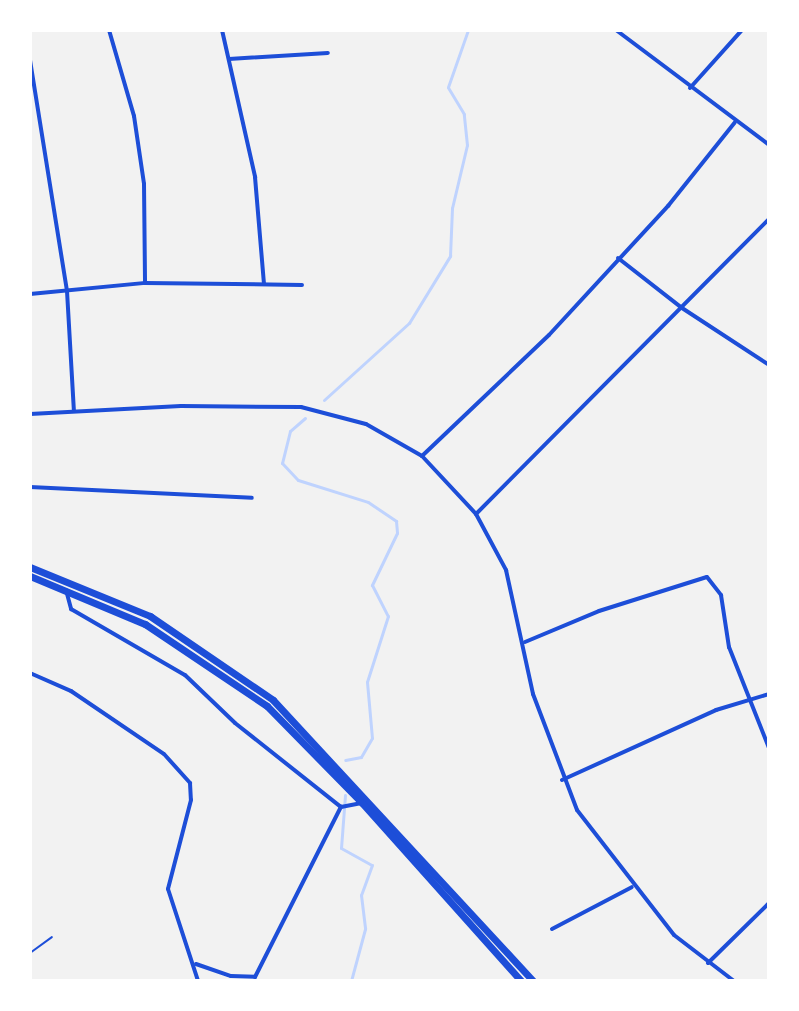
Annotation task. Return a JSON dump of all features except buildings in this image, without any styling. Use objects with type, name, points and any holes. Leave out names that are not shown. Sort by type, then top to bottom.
[{"type":"highway","points":[[30,567],[150,616],[273,700],[533,981]]},
{"type":"highway","points":[[30,576],[66,588],[145,624],[210,662],[267,706],[362,803],[521,981]]},
{"type":"street","points":[[109,30],[141,158],[145,283]]},
{"type":"street","points":[[222,30],[255,177],[264,284]]},
{"type":"street","points":[[616,30],[769,145]]},
{"type":"street","points":[[690,88],[742,30]]},
{"type":"street","points":[[229,59],[328,53]]},
{"type":"street","points":[[30,60],[67,291],[74,412]]},
{"type":"street","points":[[422,456],[549,335],[617,257],[668,206],[735,122]]},
{"type":"street","points":[[476,514],[769,219]]},
{"type":"street","points":[[617,257],[682,308],[769,365]]},
{"type":"street","points":[[30,294],[145,283],[302,285]]},
{"type":"street","points":[[30,414],[301,407],[366,424],[422,456],[476,514],[506,570],[525,642],[533,694],[562,780],[577,810],[632,887],[708,964],[734,981]]},
{"type":"street","points":[[30,487],[252,498]]},
{"type":"street","points":[[525,642],[599,611],[707,577],[721,595],[729,647],[769,748]]},
{"type":"street","points":[[66,588],[71,609],[185,675],[235,723],[341,807],[362,803]]},
{"type":"street","points":[[30,673],[71,691],[156,748],[190,783],[191,800],[168,889],[196,964],[198,981]]},
{"type":"street","points":[[562,780],[769,694]]},
{"type":"street","points":[[196,964],[231,976],[255,977],[341,807]]},
{"type":"street","points":[[552,929],[632,887]]},
{"type":"street","points":[[708,964],[769,903]]},
{"type":"path","points":[[30,953],[52,937]]},
{"type":"waterway","points":[[324,400],[409,323],[450,256],[452,208],[467,145],[464,114],[448,87],[468,30]]},
{"type":"waterway","points":[[305,418],[290,431],[282,463],[298,480],[368,502],[396,521],[397,533],[372,585],[388,616],[367,682],[372,738],[361,757],[345,760]]},
{"type":"waterway","points":[[345,795],[341,848],[372,865],[361,895],[365,929],[351,981]]}]
